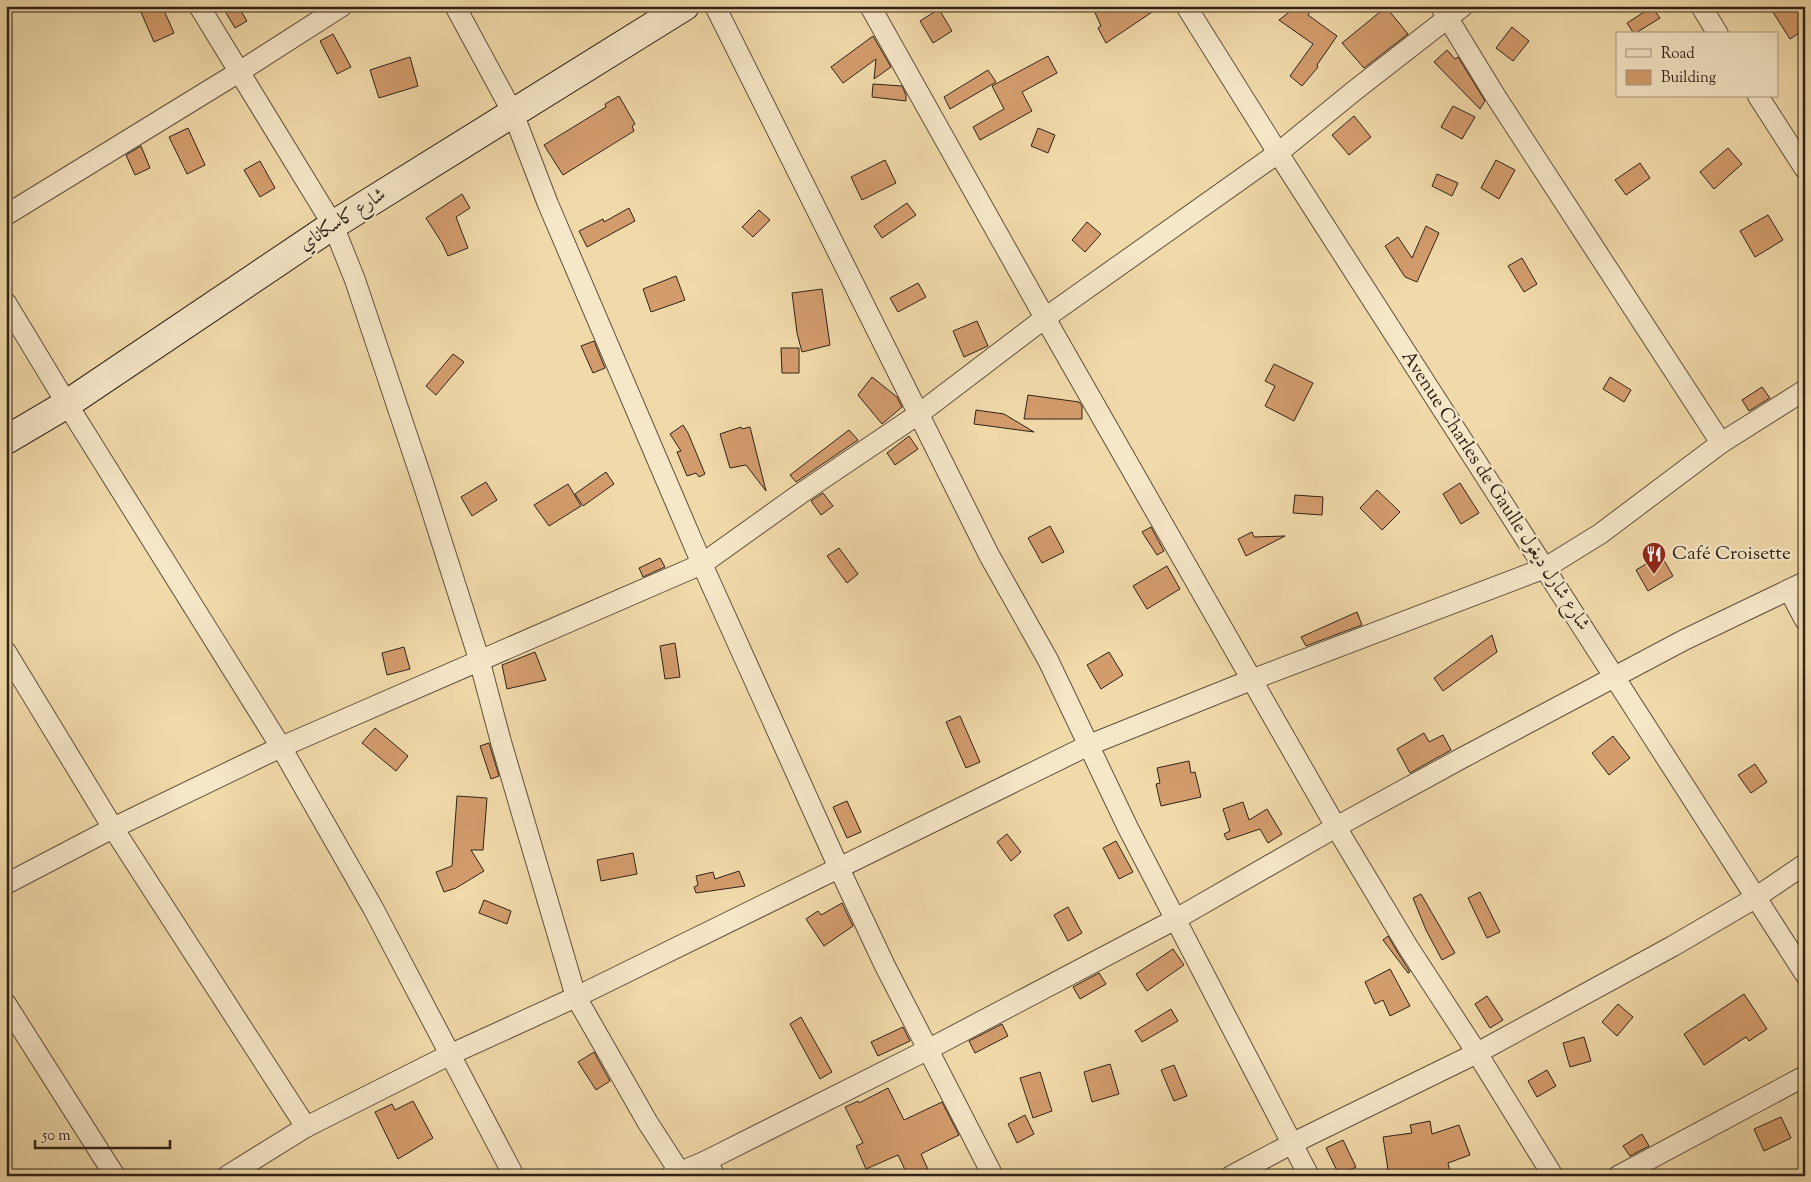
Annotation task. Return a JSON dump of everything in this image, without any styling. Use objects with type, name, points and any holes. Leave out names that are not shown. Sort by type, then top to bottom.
[{"type":"street","points":[[199,6],[333,225],[355,280],[479,660],[509,770],[576,997],[675,1173],[711,1168],[927,1050],[1176,920],[1336,827],[1684,640],[1797,586],[1805,620]]},
{"type":"street","points":[[6,215],[239,72],[342,6]]},
{"type":"street","points":[[455,6],[513,114],[548,204],[702,564],[839,868],[885,966],[993,1176]]},
{"type":"street","name":"شارع كاسكاناي","points":[[6,440],[67,404],[333,225],[685,6]]},
{"type":"street","points":[[715,6],[985,546],[1048,660],[1112,795],[1309,1176]]},
{"type":"street","points":[[870,6],[1045,318],[1336,827],[1408,947],[1477,1053],[1553,1176]]},
{"type":"street","name":"Avenue Charles de Gaulle شارع شارل ديغول","points":[[1186,6],[1278,154],[1805,974]]},
{"type":"street","points":[[1701,6],[1717,32]]},
{"type":"street","points":[[6,884],[113,828],[281,747],[702,564],[800,494],[920,414],[1045,318],[1278,154],[1451,10],[1496,97],[1721,442]]},
{"type":"street","points":[[1759,98],[1805,169]]},
{"type":"street","points":[[6,303],[281,747],[373,908],[514,1176]]},
{"type":"street","points":[[227,1176],[306,1127],[449,1055],[576,997],[1089,744],[1545,568],[1600,534],[1721,442],[1805,390]]},
{"type":"street","points":[[6,652],[113,828],[306,1127]]},
{"type":"street","points":[[1231,1176],[1293,1143],[1477,1053],[1755,898],[1805,864]]},
{"type":"street","points":[[6,1004],[115,1176]]},
{"type":"street","points":[[1618,1176],[1805,1076]]},
{"type":"building","points":[[149,6],[162,6],[174,33],[154,42],[140,10]]},
{"type":"building","points":[[222,6],[238,6],[247,21],[235,28]]},
{"type":"building","points":[[1092,6],[1161,6],[1106,43],[1098,28],[1101,26]]},
{"type":"building","points":[[1297,6],[1313,6],[1308,15],[1337,36],[1317,65],[1318,67],[1302,86],[1290,76],[1313,44],[1279,20]]},
{"type":"building","points":[[1769,6],[1805,6],[1805,29],[1790,39]]},
{"type":"building","points":[[1386,7],[1408,34],[1364,68],[1342,43]]},
{"type":"building","points":[[1652,7],[1660,18],[1637,32],[1633,32],[1627,23]]},
{"type":"building","points":[[939,9],[952,31],[933,43],[920,21]]},
{"type":"building","points":[[1512,27],[1529,41],[1513,61],[1496,48]]},
{"type":"building","points":[[333,34],[351,67],[337,74],[320,41]]},
{"type":"building","points":[[873,36],[891,67],[874,79],[876,59],[843,83],[831,67]]},
{"type":"building","points":[[1447,50],[1455,59],[1458,57],[1485,101],[1480,109],[1434,62]]},
{"type":"building","points":[[1048,56],[1057,73],[1022,92],[1032,111],[980,140],[973,127],[1004,109],[992,86]]},
{"type":"building","points":[[410,57],[418,86],[379,98],[370,70]]},
{"type":"building","points":[[988,70],[996,82],[950,109],[944,97]]},
{"type":"building","points":[[873,84],[902,86],[906,95],[906,101],[872,97]]},
{"type":"building","points":[[619,96],[635,124],[632,126],[634,131],[563,175],[544,145],[606,107],[605,104]]},
{"type":"building","points":[[1453,106],[1475,117],[1462,139],[1441,127]]},
{"type":"building","points":[[1354,116],[1371,137],[1349,155],[1332,135]]},
{"type":"building","points":[[188,128],[205,165],[187,174],[169,137]]},
{"type":"building","points":[[1038,128],[1055,135],[1048,153],[1031,146]]},
{"type":"building","points":[[141,146],[150,168],[135,175],[126,155]]},
{"type":"building","points":[[1728,148],[1742,164],[1714,189],[1700,172]]},
{"type":"building","points":[[885,160],[896,183],[862,200],[851,177]]},
{"type":"building","points":[[1496,160],[1515,170],[1499,199],[1481,188]]},
{"type":"building","points":[[260,161],[275,188],[260,197],[244,170]]},
{"type":"building","points":[[1640,163],[1650,178],[1626,195],[1615,180]]},
{"type":"building","points":[[1437,174],[1458,183],[1452,196],[1432,186]]},
{"type":"building","points":[[462,194],[470,208],[456,217],[468,248],[448,256],[426,218]]},
{"type":"building","points":[[907,203],[916,215],[882,238],[874,226]]},
{"type":"building","points":[[629,208],[635,221],[587,247],[579,231],[603,219],[604,222]]},
{"type":"building","points":[[759,210],[770,220],[753,237],[742,227]]},
{"type":"building","points":[[1768,215],[1783,240],[1755,257],[1740,231]]},
{"type":"building","points":[[1087,222],[1101,234],[1085,252],[1072,240]]},
{"type":"building","points":[[1426,226],[1439,233],[1417,282],[1405,277],[1385,246],[1398,237],[1412,258]]},
{"type":"building","points":[[1522,258],[1537,284],[1524,292],[1508,266]]},
{"type":"building","points":[[676,276],[685,300],[651,312],[643,289]]},
{"type":"building","points":[[918,283],[926,297],[898,312],[890,298]]},
{"type":"building","points":[[822,289],[830,345],[802,352],[797,333],[792,293]]},
{"type":"building","points":[[977,321],[988,346],[964,357],[953,331]]},
{"type":"building","points":[[594,341],[605,368],[593,373],[581,346]]},
{"type":"building","points":[[781,348],[799,348],[799,373],[782,373]]},
{"type":"building","points":[[453,354],[464,362],[436,395],[426,386]]},
{"type":"building","points":[[1274,364],[1313,383],[1294,421],[1265,406],[1275,386],[1265,381]]},
{"type":"building","points":[[872,377],[897,397],[902,407],[882,424],[858,395]]},
{"type":"building","points":[[1610,377],[1631,390],[1624,402],[1603,389]]},
{"type":"building","points":[[1762,387],[1770,398],[1749,411],[1742,400]]},
{"type":"building","points":[[1028,395],[1079,402],[1082,406],[1082,419],[1024,419]]},
{"type":"building","points":[[976,410],[1004,414],[1034,432],[974,424]]},
{"type":"building","points":[[683,425],[705,474],[699,477],[696,473],[687,476],[677,452],[681,451],[670,434]]},
{"type":"building","points":[[741,427],[742,429],[750,427],[766,491],[746,465],[730,468],[720,434]]},
{"type":"building","points":[[849,430],[858,440],[796,482],[790,475]]},
{"type":"building","points":[[909,436],[918,449],[895,465],[887,453]]},
{"type":"building","points":[[606,472],[614,484],[583,506],[575,494]]},
{"type":"building","points":[[486,482],[497,500],[472,516],[461,497]]},
{"type":"building","points":[[1460,483],[1479,513],[1461,524],[1443,494]]},
{"type":"building","points":[[568,484],[581,506],[549,526],[534,505]]},
{"type":"building","points":[[1377,490],[1400,512],[1382,530],[1360,508]]},
{"type":"building","points":[[823,493],[833,506],[821,515],[811,501]]},
{"type":"building","points":[[1295,495],[1323,497],[1322,515],[1293,513]]},
{"type":"building","points":[[1050,526],[1064,552],[1042,563],[1028,538]]},
{"type":"building","points":[[1151,527],[1164,551],[1157,555],[1142,532]]},
{"type":"building","points":[[1252,532],[1254,537],[1285,536],[1246,556],[1238,539]]},
{"type":"building","points":[[839,548],[858,574],[847,583],[827,556]]},
{"type":"building","points":[[1661,555],[1673,576],[1648,591],[1636,570]]},
{"type":"building","points":[[660,558],[665,567],[643,577],[639,568]]},
{"type":"building","points":[[1167,566],[1180,589],[1147,609],[1133,586]]},
{"type":"building","points":[[1357,612],[1362,625],[1306,646],[1301,637]]},
{"type":"building","points":[[1492,635],[1497,652],[1443,691],[1434,678]]},
{"type":"building","points":[[675,643],[680,677],[665,679],[660,646]]},
{"type":"building","points":[[404,647],[410,669],[387,675],[382,653]]},
{"type":"building","points":[[535,652],[546,680],[507,689],[502,665]]},
{"type":"building","points":[[1109,652],[1123,675],[1101,689],[1087,665]]},
{"type":"building","points":[[960,716],[980,762],[966,768],[946,722]]},
{"type":"building","points":[[375,728],[408,756],[396,771],[362,743]]},
{"type":"building","points":[[1424,733],[1429,742],[1443,735],[1451,750],[1410,773],[1397,749]]},
{"type":"building","points":[[1613,736],[1630,758],[1609,775],[1592,753]]},
{"type":"building","points":[[489,743],[499,776],[491,779],[480,746]]},
{"type":"building","points":[[1189,761],[1191,773],[1195,772],[1201,797],[1161,806],[1156,784],[1160,783],[1157,768]]},
{"type":"building","points":[[1755,764],[1767,782],[1751,793],[1738,775]]},
{"type":"building","points":[[457,796],[487,798],[483,850],[471,850],[484,871],[456,888],[444,892],[436,872],[452,866]]},
{"type":"building","points":[[847,801],[861,832],[847,838],[833,807]]},
{"type":"building","points":[[1243,802],[1249,820],[1267,809],[1282,834],[1268,843],[1260,829],[1227,840],[1224,834],[1230,831],[1223,809]]},
{"type":"building","points":[[1007,834],[1021,852],[1011,861],[997,842]]},
{"type":"building","points":[[1116,841],[1133,872],[1119,879],[1103,848]]},
{"type":"building","points":[[633,853],[637,874],[601,881],[597,860]]},
{"type":"building","points":[[739,871],[745,886],[696,893],[694,887],[698,885],[696,876],[713,872],[715,879]]},
{"type":"building","points":[[1480,892],[1500,932],[1487,938],[1468,898]]},
{"type":"building","points":[[1421,894],[1455,953],[1442,960],[1426,930],[1413,898]]},
{"type":"building","points":[[484,900],[511,911],[507,924],[479,913]]},
{"type":"building","points":[[842,903],[853,926],[824,946],[806,919],[818,911],[821,915]]},
{"type":"building","points":[[1068,907],[1082,933],[1068,941],[1054,915]]},
{"type":"building","points":[[1388,936],[1410,972],[1408,973],[1383,940]]},
{"type":"building","points":[[1173,949],[1184,965],[1147,991],[1136,974]]},
{"type":"building","points":[[1390,969],[1410,1006],[1390,1016],[1383,1000],[1375,1004],[1365,982]]},
{"type":"building","points":[[1099,973],[1106,984],[1080,999],[1073,987]]},
{"type":"building","points":[[1744,994],[1767,1029],[1749,1041],[1746,1037],[1704,1065],[1684,1034]]},
{"type":"building","points":[[1487,996],[1503,1020],[1490,1028],[1475,1004]]},
{"type":"building","points":[[1618,1004],[1633,1017],[1617,1036],[1602,1022]]},
{"type":"building","points":[[1171,1009],[1178,1021],[1142,1042],[1135,1031]]},
{"type":"building","points":[[801,1017],[832,1072],[820,1079],[790,1024]]},
{"type":"building","points":[[1002,1024],[1008,1036],[975,1053],[969,1041]]},
{"type":"building","points":[[903,1027],[910,1041],[878,1056],[871,1042]]},
{"type":"building","points":[[1584,1037],[1591,1061],[1570,1067],[1563,1043]]},
{"type":"building","points":[[594,1052],[610,1081],[596,1090],[578,1062]]},
{"type":"building","points":[[1110,1064],[1119,1094],[1092,1102],[1084,1072]]},
{"type":"building","points":[[1174,1065],[1187,1096],[1174,1101],[1161,1070]]},
{"type":"building","points":[[1547,1070],[1556,1086],[1537,1097],[1528,1081]]},
{"type":"building","points":[[1040,1072],[1052,1111],[1033,1118],[1020,1078]]},
{"type":"building","points":[[888,1088],[904,1120],[942,1102],[959,1135],[921,1154],[931,1176],[908,1176],[898,1155],[866,1169],[856,1146],[863,1143],[845,1107],[858,1101],[859,1103]]},
{"type":"building","points":[[413,1101],[433,1138],[398,1159],[375,1112],[392,1104],[395,1110]]},
{"type":"building","points":[[1025,1115],[1034,1134],[1017,1143],[1008,1124]]},
{"type":"building","points":[[1781,1117],[1791,1138],[1764,1151],[1754,1129]]},
{"type":"building","points":[[1430,1121],[1432,1134],[1459,1125],[1470,1155],[1448,1163],[1451,1176],[1389,1176],[1383,1137],[1412,1133],[1410,1125]]},
{"type":"building","points":[[1642,1134],[1649,1146],[1630,1156],[1623,1146]]},
{"type":"building","points":[[1343,1140],[1356,1167],[1339,1175],[1326,1148]]},
{"type":"place","name":"Café Croisette","points":[[1654,575]]}]
